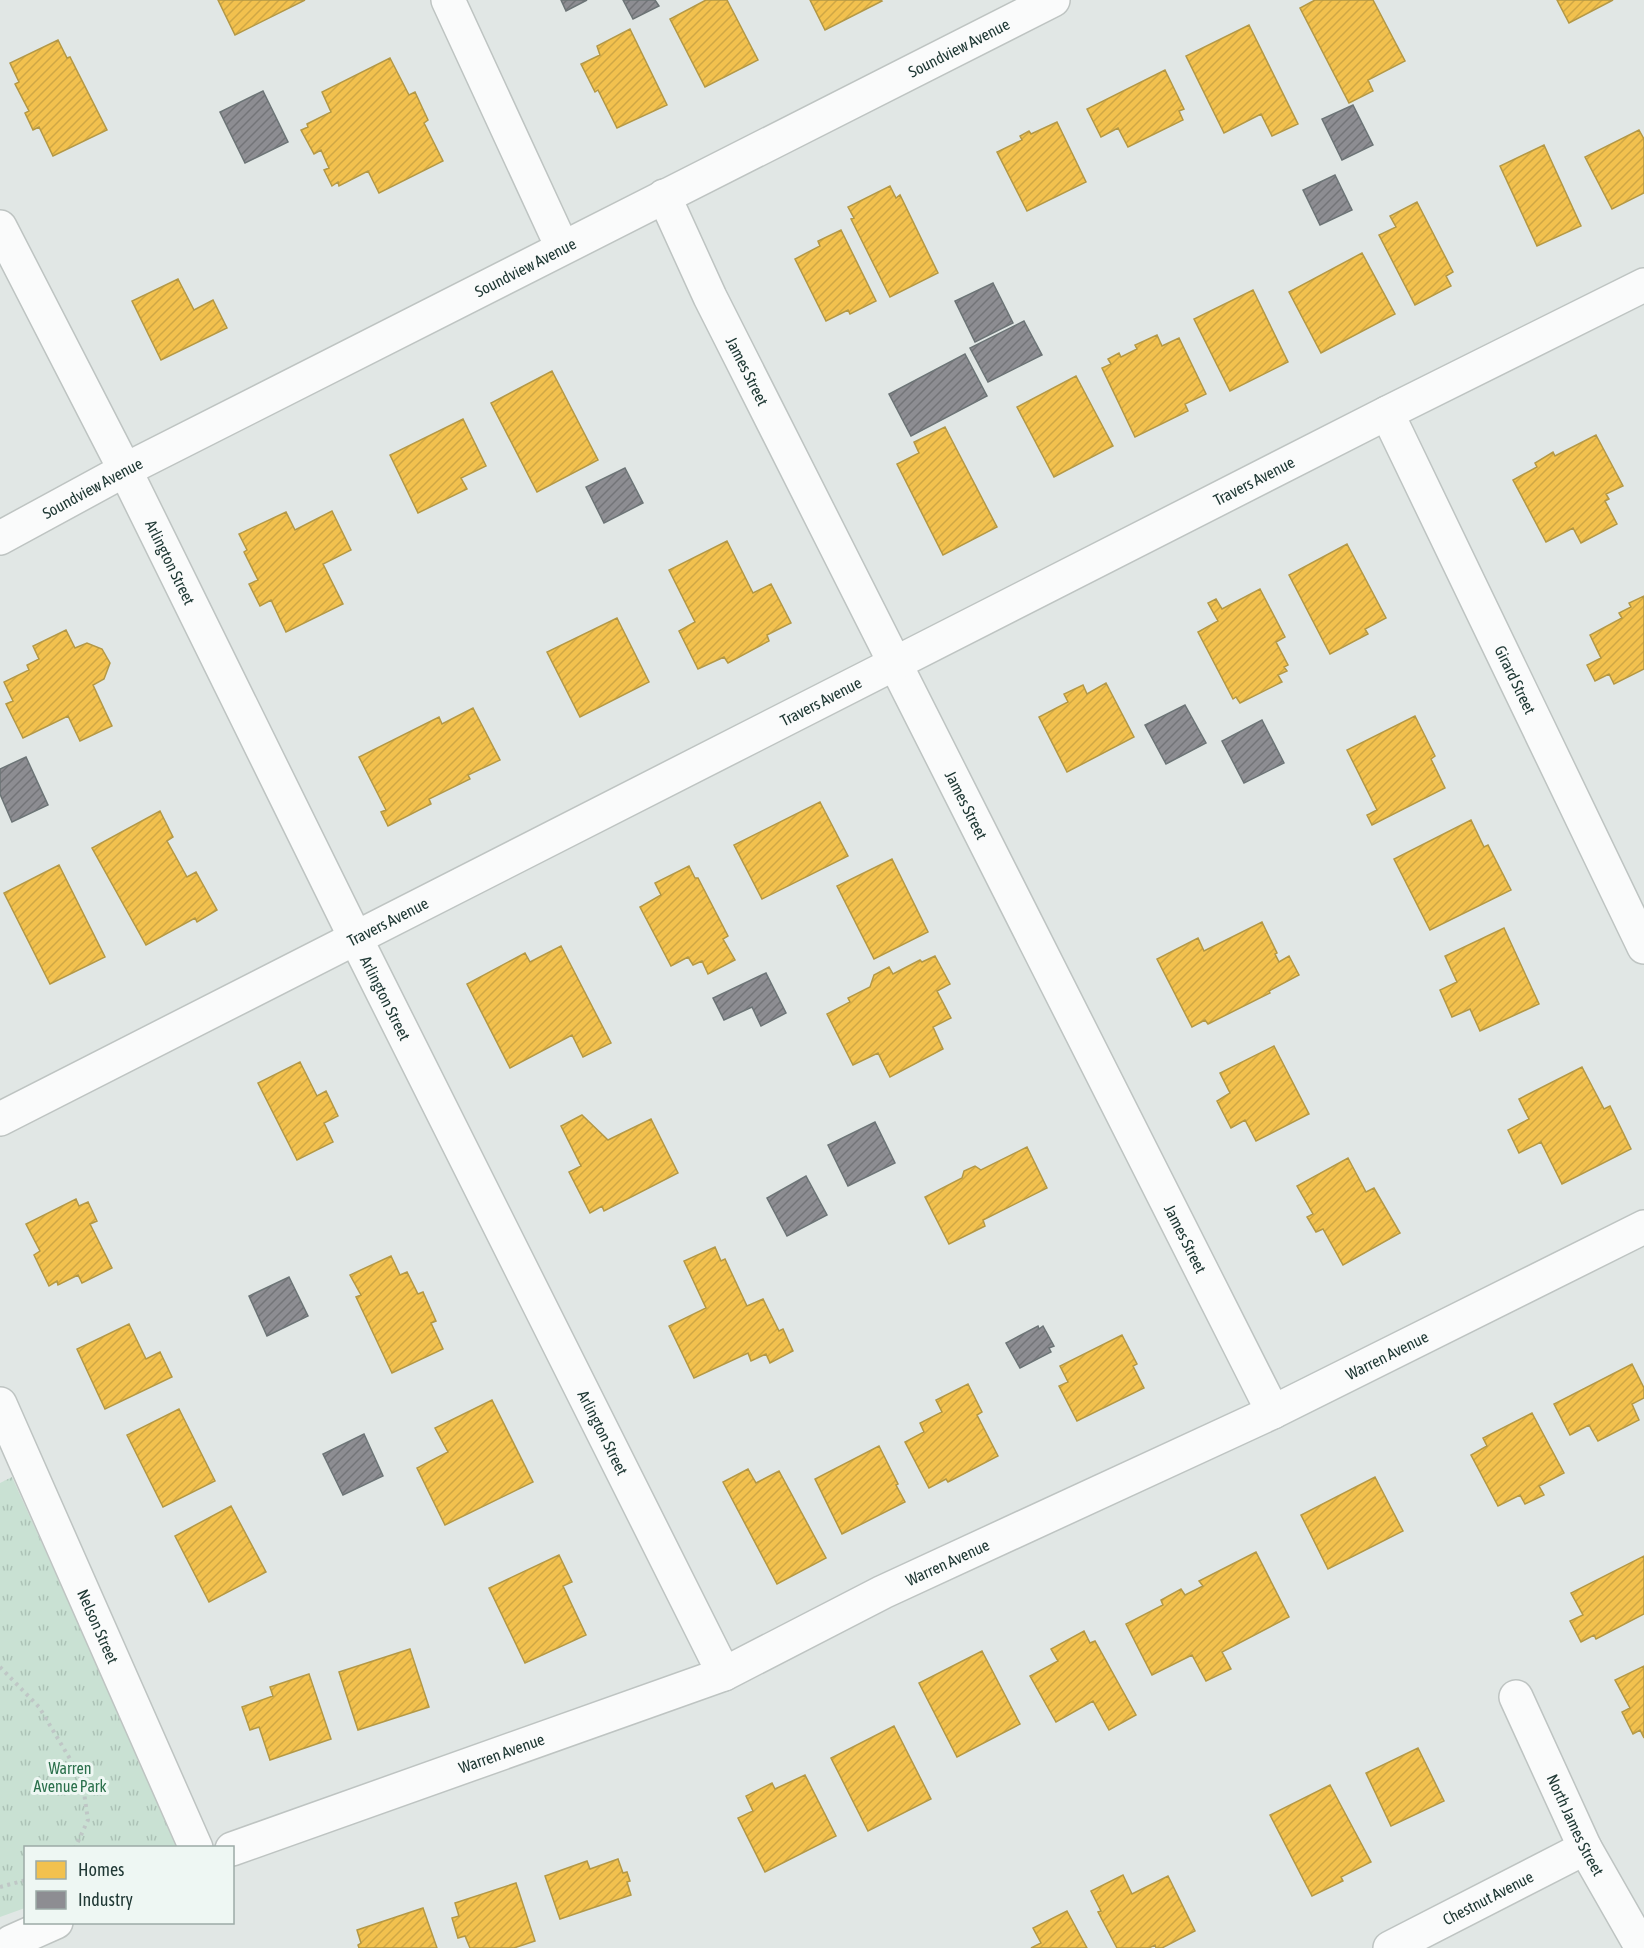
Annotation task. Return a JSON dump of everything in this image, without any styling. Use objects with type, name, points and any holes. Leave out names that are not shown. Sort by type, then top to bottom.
[{"type":"street","points":[[448,0],[562,247]]},
{"type":"street","name":"Soundview Avenue","points":[[0,538],[125,470],[1053,0]]},
{"type":"street","name":"James Street","points":[[664,196],[710,297],[1274,1412]]},
{"type":"street","name":"Arlington Street","points":[[0,227],[125,470],[356,939],[724,1674]]},
{"type":"street","name":"Travers Avenue","points":[[0,1119],[1387,413],[1644,285]]},
{"type":"street","name":"Girard Street","points":[[1387,413],[1644,947]]},
{"type":"street","name":"Warren Avenue","points":[[234,1848],[724,1674],[884,1592],[1274,1412],[1644,1227]]},
{"type":"street","name":"Nelson Street","points":[[0,1404],[195,1846]]},
{"type":"street","name":"North James Street","points":[[1516,1697],[1585,1848],[1642,1948]]},
{"type":"street","name":"Chestnut Avenue","points":[[1390,1948],[1585,1848]]},
{"type":"street","points":[[11,1942],[54,1924]]},
{"type":"path","points":[[0,1667],[39,1707],[82,1779],[88,1820],[76,1846]]},
{"type":"path","points":[[0,1887],[24,1881]]},
{"type":"green space","name":"Warren Avenue Park","points":[[12,1477],[179,1846],[24,1846],[24,1908],[0,1917],[0,1483]]},
{"type":"building: Homes","points":[[218,0],[305,0],[235,35]]},
{"type":"building: Homes","points":[[706,0],[727,0],[758,60],[705,87],[670,19]]},
{"type":"building: Homes","points":[[810,0],[881,0],[882,1],[825,30]]},
{"type":"building: Homes","points":[[1315,0],[1373,0],[1405,61],[1368,80],[1373,91],[1349,103],[1300,8]]},
{"type":"building: Homes","points":[[1557,0],[1613,0],[1569,23]]},
{"type":"building: Homes","points":[[1249,25],[1298,124],[1272,136],[1261,114],[1224,133],[1186,56]]},
{"type":"building: Homes","points":[[630,29],[667,105],[617,128],[598,90],[595,92],[581,64],[600,55],[597,46]]},
{"type":"building: Homes","points":[[58,40],[67,58],[70,57],[107,130],[53,156],[39,127],[33,130],[25,113],[29,111],[15,84],[19,82],[10,63]]},
{"type":"building: Homes","points":[[390,58],[409,95],[415,92],[428,120],[424,123],[443,161],[379,193],[368,171],[339,186],[338,182],[332,186],[324,170],[329,168],[321,150],[314,154],[301,130],[308,127],[307,124],[331,112],[322,92]]},
{"type":"building: Homes","points":[[1165,70],[1184,109],[1179,111],[1183,120],[1128,147],[1118,128],[1101,137],[1087,109]]},
{"type":"building: Homes","points":[[1057,122],[1086,182],[1027,211],[997,152],[1022,140],[1020,136],[1029,131],[1031,134]]},
{"type":"building: Homes","points":[[1639,130],[1644,139],[1644,193],[1612,209],[1585,157]]},
{"type":"building: Homes","points":[[1544,145],[1581,226],[1537,246],[1500,166]]},
{"type":"building: Homes","points":[[890,186],[896,198],[900,195],[938,273],[890,297],[851,219],[854,218],[848,207]]},
{"type":"building: Homes","points":[[1417,202],[1453,272],[1446,276],[1451,286],[1415,305],[1379,235],[1396,227],[1390,216]]},
{"type":"building: Homes","points":[[841,230],[876,301],[850,314],[848,310],[826,321],[795,259],[820,246],[818,241]]},
{"type":"building: Homes","points":[[1362,253],[1395,314],[1321,353],[1289,292]]},
{"type":"building: Homes","points":[[178,279],[194,310],[213,300],[227,328],[161,360],[132,301]]},
{"type":"building: Homes","points":[[1253,290],[1288,362],[1230,391],[1194,319]]},
{"type":"building: Homes","points":[[1157,335],[1162,346],[1179,338],[1206,394],[1185,404],[1188,411],[1135,437],[1102,368],[1111,364],[1108,359],[1119,353],[1121,357],[1137,349],[1135,345]]},
{"type":"building: Homes","points":[[552,371],[598,460],[537,492],[491,403]]},
{"type":"building: Homes","points":[[1076,376],[1113,446],[1054,477],[1017,407]]},
{"type":"building: Homes","points":[[463,419],[486,466],[461,478],[467,489],[418,513],[390,455]]},
{"type":"building: Homes","points":[[945,427],[997,527],[943,555],[897,464],[919,453],[914,442]]},
{"type":"building: Homes","points":[[1596,435],[1623,486],[1606,494],[1609,499],[1605,501],[1617,524],[1581,543],[1573,528],[1546,542],[1513,480],[1537,467],[1535,463],[1553,452],[1555,456]]},
{"type":"building: Homes","points":[[332,511],[351,550],[323,564],[343,604],[286,632],[271,600],[260,606],[249,584],[258,580],[244,552],[247,550],[239,534],[286,512],[295,530]]},
{"type":"building: Homes","points":[[727,541],[753,593],[771,584],[791,623],[767,635],[769,641],[728,663],[724,657],[698,669],[679,631],[695,622],[669,570]]},
{"type":"building: Homes","points":[[1347,544],[1386,618],[1365,629],[1368,634],[1330,654],[1289,575]]},
{"type":"building: Homes","points":[[1260,589],[1285,637],[1276,642],[1288,665],[1284,667],[1287,671],[1278,675],[1282,682],[1240,703],[1236,697],[1233,699],[1198,632],[1218,621],[1208,603],[1216,599],[1222,609]]},
{"type":"building: Homes","points":[[1644,596],[1644,669],[1614,684],[1609,674],[1595,681],[1587,665],[1601,658],[1590,635],[1622,618],[1619,613],[1631,607],[1629,603]]},
{"type":"building: Homes","points":[[617,618],[649,682],[580,717],[547,652]]},
{"type":"building: Homes","points":[[66,630],[75,648],[87,643],[102,649],[110,663],[104,679],[93,685],[112,726],[80,741],[68,716],[23,738],[6,704],[13,701],[4,682],[29,670],[27,665],[39,659],[33,646]]},
{"type":"building: Homes","points":[[1106,683],[1134,737],[1067,772],[1039,717],[1068,702],[1064,694],[1083,685],[1087,694]]},
{"type":"building: Homes","points":[[473,708],[500,760],[468,775],[470,779],[429,799],[431,804],[388,826],[381,812],[386,810],[359,757],[439,717],[442,724]]},
{"type":"building: Homes","points":[[1415,716],[1435,756],[1431,759],[1445,788],[1372,825],[1367,815],[1377,810],[1347,750]]},
{"type":"building: Homes","points":[[820,802],[848,856],[762,899],[734,845]]},
{"type":"building: Homes","points":[[160,811],[173,837],[167,841],[187,877],[196,872],[217,910],[197,922],[195,918],[146,945],[92,848]]},
{"type":"building: Homes","points":[[1471,820],[1484,847],[1488,845],[1511,890],[1430,930],[1394,859]]},
{"type":"building: Homes","points":[[892,859],[928,932],[874,959],[837,886]]},
{"type":"building: Homes","points":[[59,865],[105,957],[50,984],[4,893]]},
{"type":"building: Homes","points":[[689,866],[695,878],[698,878],[728,936],[723,939],[735,960],[708,974],[702,961],[693,965],[688,957],[671,966],[640,907],[661,895],[655,883]]},
{"type":"building: Homes","points":[[1262,922],[1279,962],[1289,956],[1299,975],[1269,991],[1270,993],[1208,1024],[1205,1020],[1192,1027],[1157,959],[1198,938],[1204,951]]},
{"type":"building: Homes","points":[[1504,928],[1539,1004],[1480,1031],[1470,1009],[1452,1017],[1440,990],[1457,982],[1445,956]]},
{"type":"building: Homes","points":[[561,946],[611,1043],[583,1057],[572,1035],[510,1068],[467,984],[525,953],[530,962]]},
{"type":"building: Homes","points":[[935,956],[950,984],[937,991],[951,1018],[933,1027],[943,1049],[890,1077],[878,1053],[853,1065],[827,1014],[850,1002],[848,998],[870,987],[874,975],[889,967],[893,974],[920,960],[922,962]]},
{"type":"building: Homes","points":[[1274,1046],[1309,1114],[1256,1141],[1245,1120],[1231,1128],[1217,1101],[1230,1093],[1220,1073]]},
{"type":"building: Homes","points":[[300,1062],[317,1096],[326,1091],[338,1116],[324,1123],[333,1142],[297,1160],[258,1083]]},
{"type":"building: Homes","points":[[1582,1067],[1604,1109],[1610,1106],[1631,1149],[1562,1184],[1541,1142],[1519,1153],[1508,1130],[1529,1119],[1519,1099]]},
{"type":"building: Homes","points":[[582,1115],[608,1140],[651,1119],[678,1173],[604,1211],[602,1206],[590,1213],[569,1172],[581,1166],[561,1126]]},
{"type":"building: Homes","points":[[1027,1147],[1047,1188],[983,1220],[985,1226],[949,1244],[925,1197],[962,1178],[964,1171],[975,1166],[981,1170]]},
{"type":"building: Homes","points":[[1348,1158],[1366,1192],[1374,1188],[1400,1233],[1343,1265],[1323,1229],[1316,1232],[1307,1217],[1313,1214],[1297,1186]]},
{"type":"building: Homes","points":[[76,1199],[79,1206],[88,1202],[97,1221],[90,1224],[112,1268],[82,1283],[78,1275],[58,1285],[57,1281],[49,1286],[34,1255],[40,1251],[26,1224]]},
{"type":"building: Homes","points":[[715,1247],[721,1261],[725,1259],[747,1306],[763,1299],[779,1331],[783,1329],[793,1351],[770,1363],[766,1354],[751,1361],[748,1353],[694,1378],[669,1326],[706,1308],[684,1261]]},
{"type":"building: Homes","points":[[391,1256],[400,1275],[407,1272],[418,1294],[423,1292],[436,1321],[431,1323],[443,1349],[392,1373],[356,1297],[361,1295],[350,1275]]},
{"type":"building: Homes","points":[[129,1324],[146,1359],[160,1352],[172,1377],[105,1409],[77,1349]]},
{"type":"building: Homes","points":[[1122,1335],[1137,1364],[1133,1366],[1144,1388],[1077,1421],[1059,1386],[1068,1382],[1060,1366]]},
{"type":"building: Homes","points":[[1632,1364],[1644,1388],[1644,1398],[1632,1404],[1639,1420],[1598,1441],[1589,1425],[1570,1435],[1554,1404]]},
{"type":"building: Homes","points":[[968,1384],[982,1412],[977,1415],[998,1456],[948,1482],[946,1479],[929,1488],[905,1442],[924,1432],[920,1423],[942,1412],[936,1400]]},
{"type":"building: Homes","points":[[492,1400],[533,1482],[445,1525],[417,1468],[448,1452],[435,1428]]},
{"type":"building: Homes","points":[[179,1409],[215,1481],[163,1507],[127,1435]]},
{"type":"building: Homes","points":[[1532,1413],[1564,1473],[1539,1486],[1544,1495],[1525,1504],[1520,1495],[1498,1506],[1471,1455],[1487,1446],[1483,1438]]},
{"type":"building: Homes","points":[[879,1446],[905,1502],[842,1534],[815,1479]]},
{"type":"building: Homes","points":[[748,1469],[756,1483],[779,1471],[826,1558],[777,1584],[723,1482]]},
{"type":"building: Homes","points":[[1375,1477],[1403,1531],[1328,1569],[1301,1515]]},
{"type":"building: Homes","points":[[231,1506],[266,1572],[209,1602],[175,1536]]},
{"type":"building: Homes","points":[[1256,1552],[1289,1617],[1222,1652],[1231,1669],[1206,1681],[1192,1655],[1152,1675],[1126,1624],[1163,1605],[1161,1600],[1181,1589],[1185,1595],[1203,1586],[1199,1581]]},
{"type":"building: Homes","points":[[559,1555],[572,1582],[563,1586],[586,1635],[525,1663],[489,1588]]},
{"type":"building: Homes","points":[[1644,1556],[1644,1614],[1596,1639],[1594,1635],[1581,1642],[1570,1621],[1583,1615],[1571,1593]]},
{"type":"building: Homes","points":[[1084,1631],[1090,1643],[1095,1641],[1136,1715],[1109,1730],[1093,1701],[1056,1722],[1030,1676],[1058,1661],[1051,1649]]},
{"type":"building: Homes","points":[[410,1649],[429,1707],[358,1730],[339,1672]]},
{"type":"building: Homes","points":[[982,1651],[1020,1724],[957,1757],[919,1683]]},
{"type":"building: Homes","points":[[1644,1666],[1644,1738],[1640,1730],[1633,1734],[1622,1712],[1630,1708],[1615,1680]]},
{"type":"building: Homes","points":[[309,1674],[331,1739],[270,1760],[259,1727],[250,1730],[242,1707],[273,1696],[270,1687]]},
{"type":"building: Homes","points":[[894,1726],[931,1799],[868,1831],[831,1758]]},
{"type":"building: Homes","points":[[1418,1748],[1444,1801],[1391,1826],[1366,1773]]},
{"type":"building: Homes","points":[[805,1775],[836,1836],[765,1872],[738,1818],[753,1811],[746,1796],[772,1783],[775,1789]]},
{"type":"building: Homes","points":[[1330,1785],[1371,1862],[1341,1877],[1343,1881],[1312,1896],[1270,1815]]},
{"type":"building: Homes","points":[[618,1859],[623,1873],[627,1872],[631,1895],[560,1919],[545,1876],[587,1861],[590,1869]]},
{"type":"building: Homes","points":[[1123,1875],[1132,1894],[1168,1876],[1195,1931],[1162,1948],[1156,1948],[1155,1945],[1149,1948],[1117,1948],[1098,1912],[1101,1911],[1091,1891]]},
{"type":"building: Homes","points":[[516,1883],[535,1941],[514,1948],[470,1948],[465,1936],[458,1938],[452,1918],[459,1916],[455,1903]]},
{"type":"building: Homes","points":[[423,1908],[437,1948],[359,1948],[358,1945],[361,1943],[357,1930]]},
{"type":"building: Homes","points":[[1067,1911],[1087,1948],[1031,1948],[1041,1943],[1033,1928]]},
{"type":"building: Industry","points":[[561,0],[587,0],[566,11]]},
{"type":"building: Industry","points":[[623,0],[655,0],[659,6],[633,19]]},
{"type":"building: Industry","points":[[263,91],[288,142],[245,163],[220,112]]},
{"type":"building: Industry","points":[[1353,105],[1373,145],[1342,160],[1322,119]]},
{"type":"building: Industry","points":[[1335,175],[1352,210],[1320,225],[1303,190]]},
{"type":"building: Industry","points":[[993,283],[1013,323],[975,342],[955,301]]},
{"type":"building: Industry","points":[[1024,321],[1042,355],[988,382],[970,348]]},
{"type":"building: Industry","points":[[965,354],[987,396],[911,436],[889,394]]},
{"type":"building: Industry","points":[[625,468],[643,503],[604,523],[586,487]]},
{"type":"building: Industry","points":[[1185,705],[1206,743],[1166,764],[1145,725]]},
{"type":"building: Industry","points":[[1262,720],[1284,763],[1244,783],[1222,741]]},
{"type":"building: Industry","points":[[26,757],[48,805],[12,822],[0,794],[0,769]]},
{"type":"building: Industry","points":[[766,973],[786,1013],[761,1026],[752,1007],[724,1020],[713,998]]},
{"type":"building: Industry","points":[[875,1122],[895,1163],[848,1186],[828,1145]]},
{"type":"building: Industry","points":[[806,1176],[827,1215],[787,1236],[767,1198]]},
{"type":"building: Industry","points":[[289,1277],[308,1316],[267,1336],[249,1296]]},
{"type":"building: Industry","points":[[1038,1326],[1039,1329],[1043,1326],[1054,1346],[1049,1348],[1051,1352],[1020,1368],[1006,1343]]},
{"type":"building: Industry","points":[[364,1434],[383,1476],[343,1495],[323,1454]]}]
